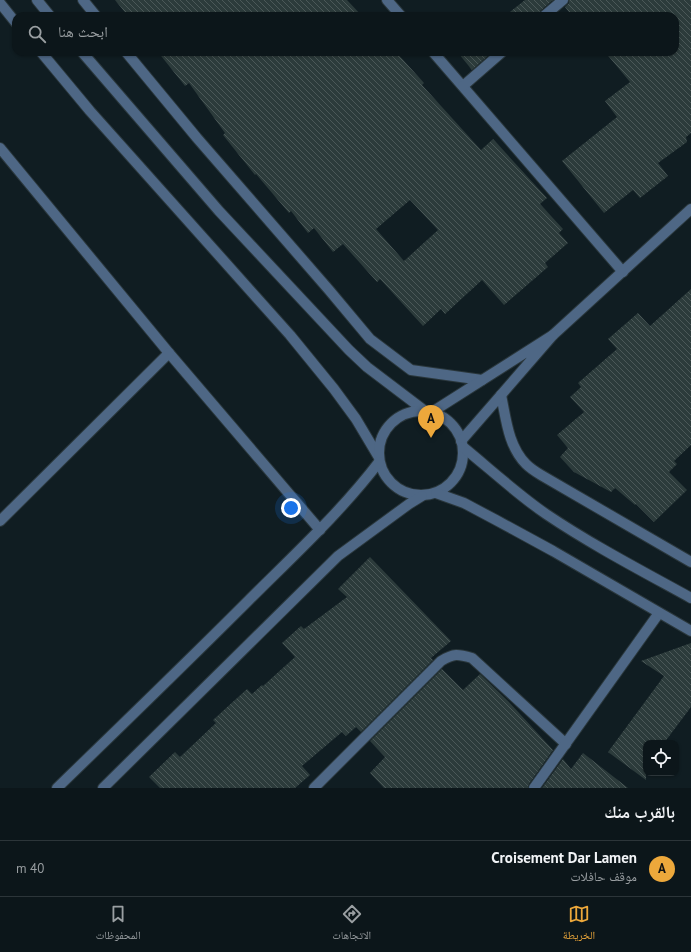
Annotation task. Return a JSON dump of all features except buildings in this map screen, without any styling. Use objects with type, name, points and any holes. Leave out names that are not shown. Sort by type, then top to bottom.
[{"type":"street","points":[[37,0],[47,12]]},
{"type":"street","points":[[83,0],[93,12]]},
{"type":"street","points":[[387,0],[398,12]]},
{"type":"street","points":[[549,12],[563,0]]},
{"type":"street","points":[[0,3],[12,17]]},
{"type":"street","points":[[44,56],[90,111],[290,335],[334,389],[352,413],[378,459],[383,473],[390,483],[399,490],[422,496]]},
{"type":"street","points":[[85,56],[219,211],[349,350],[367,367],[428,412],[446,419],[454,426],[462,444],[463,461],[458,474],[449,486],[436,493],[422,496],[409,504],[338,556],[103,788]]},
{"type":"street","points":[[129,56],[370,339],[411,370],[482,380]]},
{"type":"street","points":[[437,56],[623,272]]},
{"type":"street","points":[[463,86],[497,56]]},
{"type":"street","points":[[0,148],[169,354],[320,530]]},
{"type":"street","points":[[462,444],[501,395],[553,335],[691,209]]},
{"type":"street","points":[[57,788],[320,530],[348,500],[378,459],[380,441],[386,428],[397,418],[410,412],[428,412],[553,335]]},
{"type":"street","points":[[0,521],[169,354]]},
{"type":"street","points":[[501,395],[508,431],[514,447],[525,463],[541,475],[691,562]]},
{"type":"street","points":[[462,444],[518,493],[546,514],[593,544],[691,598]]},
{"type":"street","points":[[436,493],[464,503],[496,520],[553,551],[691,631]]},
{"type":"street","points":[[534,788],[659,613]]},
{"type":"street","points":[[314,788],[441,661],[451,655],[461,655],[472,658],[566,744]]},
{"type":"place","name":"Croisement Dar Lamen","points":[[431,438]]}]
